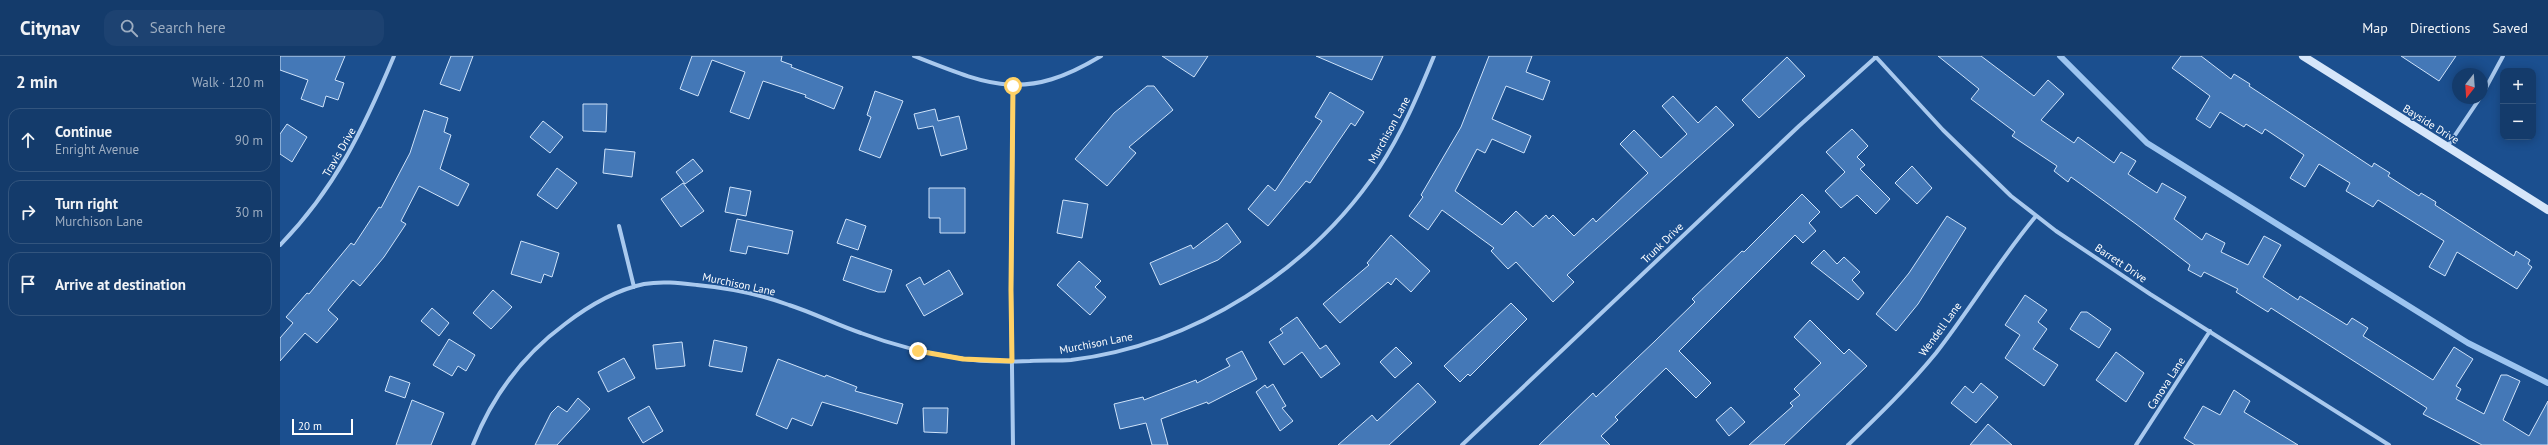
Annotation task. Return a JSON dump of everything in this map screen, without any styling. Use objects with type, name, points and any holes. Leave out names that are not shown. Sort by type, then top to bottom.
[{"type":"street","name":"Travis Drive","points":[[280,246],[300,225],[323,195],[347,158],[368,119],[394,56]]},
{"type":"street","points":[[914,56],[988,83],[1013,86],[1033,84],[1060,76],[1101,56]]},
{"type":"street","name":"Murchison Lane","points":[[473,445],[481,426],[505,385],[527,357],[549,335],[574,316],[617,292],[634,286],[668,282],[750,293],[788,304],[861,333],[918,351],[963,359],[1012,361],[1071,360],[1155,340],[1194,324],[1234,304],[1272,280],[1314,245],[1354,201],[1378,169],[1399,135],[1434,56]]},
{"type":"street","name":"Barrett Drive","points":[[1875,56],[1944,130],[2011,196],[2036,216],[2150,294],[2389,445]]},
{"type":"street","name":"Trunk Drive","points":[[1462,445],[1875,56]]},
{"type":"street","name":"Bayside Drive","points":[[2303,56],[2548,210]]},
{"type":"street","points":[[2488,84],[2503,56]]},
{"type":"street","points":[[1012,445],[1011,290],[1013,86]]},
{"type":"street","points":[[2447,147],[2476,104]]},
{"type":"street","name":"Wendell Lane","points":[[1848,445],[1906,388],[1936,352],[2007,251],[2036,216]]},
{"type":"street","points":[[619,226],[634,286]]},
{"type":"street","name":"Canova Lane","points":[[2136,445],[2210,331]]},
{"type":"building","points":[[280,56],[345,56],[335,80],[344,83],[338,100],[326,96],[323,107],[301,99],[308,80],[280,70]]},
{"type":"building","points":[[451,56],[473,56],[460,91],[440,84]]},
{"type":"building","points":[[692,56],[782,56],[781,61],[792,65],[791,67],[843,87],[834,109],[805,97],[806,95],[763,81],[749,119],[730,112],[745,72],[712,60],[698,96],[680,89]]},
{"type":"building","points":[[1162,56],[1208,56],[1194,77]]},
{"type":"building","points":[[1316,56],[1383,56],[1372,80]]},
{"type":"building","points":[[1489,56],[1532,56],[1526,72],[1550,81],[1543,100],[1506,86],[1492,119],[1531,136],[1524,153],[1492,139],[1485,153],[1477,149],[1455,191],[1502,225],[1516,211],[1533,227],[1546,215],[1549,219],[1553,215],[1574,236],[1593,218],[1596,222],[1648,173],[1620,144],[1634,130],[1661,158],[1687,134],[1662,106],[1673,96],[1698,123],[1716,106],[1734,125],[1567,275],[1574,282],[1553,302],[1516,262],[1508,269],[1491,251],[1494,248],[1442,210],[1428,230],[1409,216],[1423,197],[1421,195],[1461,127]]},
{"type":"building","points":[[1938,56],[1981,56],[2034,96],[2048,80],[2064,94],[2041,120],[2074,143],[2078,137],[2114,163],[2121,152],[2136,161],[2128,174],[2157,193],[2162,183],[2186,197],[2174,219],[2202,240],[2206,233],[2225,243],[2221,252],[2248,265],[2264,236],[2281,245],[2263,277],[2298,300],[2300,296],[2347,325],[2352,318],[2368,328],[2363,336],[2433,380],[2454,347],[2473,359],[2456,386],[2461,389],[2456,399],[2484,414],[2501,375],[2507,375],[2520,381],[2503,420],[2529,436],[2548,401],[2548,445],[2482,445],[2423,414],[2427,408],[2271,308],[2268,312],[2236,292],[2238,289],[2204,272],[2201,277],[2188,270],[2190,265],[2071,177],[2068,182],[2054,171],[2057,166],[2012,136],[2015,132],[1971,99],[1979,89]]},
{"type":"building","points":[[2181,56],[2201,56],[2231,79],[2234,74],[2250,84],[2249,86],[2372,167],[2374,163],[2390,173],[2388,176],[2419,196],[2421,193],[2436,202],[2435,205],[2514,256],[2516,251],[2530,260],[2528,264],[2532,267],[2517,289],[2457,252],[2445,276],[2429,267],[2444,241],[2378,200],[2373,207],[2346,191],[2350,183],[2319,164],[2305,187],[2290,178],[2304,155],[2265,129],[2262,134],[2246,124],[2244,127],[2220,112],[2210,128],[2196,119],[2210,96],[2172,68]]},
{"type":"building","points":[[2401,56],[2456,56],[2439,81]]},
{"type":"building","points":[[1787,57],[1805,76],[1759,118],[1742,100]]},
{"type":"building","points":[[1147,86],[1154,86],[1173,110],[1129,147],[1136,153],[1107,186],[1075,159],[1114,113]]},
{"type":"building","points":[[875,91],[903,101],[880,158],[859,150],[871,117],[867,115]]},
{"type":"building","points":[[1330,92],[1364,112],[1355,126],[1351,123],[1310,183],[1306,181],[1268,226],[1248,209],[1268,185],[1275,191],[1322,121],[1315,117]]},
{"type":"building","points":[[583,104],[607,104],[606,132],[583,131]]},
{"type":"building","points":[[935,109],[938,121],[959,116],[967,149],[941,156],[933,126],[918,129],[914,114]]},
{"type":"building","points":[[424,110],[448,118],[444,132],[451,135],[440,169],[469,184],[458,206],[419,186],[401,221],[406,224],[384,257],[360,286],[353,280],[328,310],[338,319],[317,343],[305,333],[280,361],[280,338],[293,323],[286,317],[307,293],[309,294],[351,243],[354,245],[379,207],[381,208],[410,153]]},
{"type":"building","points":[[543,121],[563,137],[550,153],[530,137]]},
{"type":"building","points":[[287,124],[307,137],[292,162],[280,154],[280,134]]},
{"type":"building","points":[[1852,129],[1868,146],[1857,157],[1865,165],[1860,169],[1890,199],[1876,214],[1857,195],[1841,208],[1825,191],[1845,172],[1826,152]]},
{"type":"building","points":[[605,149],[635,152],[632,177],[603,173]]},
{"type":"building","points":[[693,159],[703,171],[685,184],[676,172]]},
{"type":"building","points":[[1912,166],[1932,188],[1917,204],[1895,183]]},
{"type":"building","points":[[557,168],[577,183],[557,209],[537,195]]},
{"type":"building","points":[[683,183],[704,211],[681,227],[661,199]]},
{"type":"building","points":[[730,187],[751,191],[746,216],[725,212]]},
{"type":"building","points":[[929,188],[965,188],[965,233],[940,233],[940,218],[929,218]]},
{"type":"building","points":[[1802,194],[1820,212],[1809,223],[1816,231],[1803,243],[1795,235],[1679,351],[1711,383],[1696,398],[1666,368],[1615,417],[1618,420],[1601,436],[1610,445],[1539,445],[1593,393],[1596,397],[1655,341],[1695,302],[1692,299],[1742,251],[1744,252]]},
{"type":"building","points":[[1063,200],[1088,204],[1082,238],[1057,233]]},
{"type":"building","points":[[1947,216],[1966,228],[1918,304],[1896,331],[1876,314],[1909,273]]},
{"type":"building","points":[[737,219],[793,231],[788,254],[748,246],[746,254],[730,251]]},
{"type":"building","points":[[846,219],[866,226],[858,250],[837,243]]},
{"type":"building","points":[[1227,223],[1241,242],[1218,260],[1160,285],[1150,263],[1191,245],[1193,249]]},
{"type":"building","points":[[1391,235],[1430,271],[1411,292],[1396,278],[1391,285],[1388,282],[1340,323],[1323,304],[1369,265],[1367,263]]},
{"type":"building","points":[[521,241],[559,253],[552,277],[544,274],[541,283],[511,274]]},
{"type":"building","points":[[1824,250],[1837,264],[1844,257],[1860,272],[1852,280],[1864,293],[1858,300],[1811,263]]},
{"type":"building","points":[[851,256],[892,270],[885,292],[878,292],[843,280]]},
{"type":"building","points":[[1079,261],[1101,281],[1095,287],[1106,297],[1090,315],[1057,285]]},
{"type":"building","points":[[949,270],[963,294],[924,316],[906,285],[920,277],[924,285]]},
{"type":"building","points":[[493,290],[512,307],[491,329],[473,313]]},
{"type":"building","points":[[2025,295],[2047,310],[2038,322],[2047,329],[2033,349],[2058,365],[2044,386],[2005,358],[2020,335],[2005,325]]},
{"type":"building","points":[[1511,303],[1527,319],[1470,376],[1468,374],[1460,382],[1444,366]]},
{"type":"building","points":[[432,308],[449,323],[439,336],[421,321]]},
{"type":"building","points":[[2081,312],[2087,312],[2111,329],[2099,348],[2070,329]]},
{"type":"building","points":[[1297,317],[1320,349],[1326,345],[1340,364],[1321,378],[1302,352],[1284,365],[1269,342],[1283,333],[1280,329]]},
{"type":"building","points":[[1810,320],[1844,354],[1849,349],[1867,366],[1784,445],[1749,445],[1793,406],[1790,403],[1800,395],[1794,389],[1821,363],[1794,337]]},
{"type":"building","points":[[449,339],[475,355],[466,371],[458,366],[452,376],[433,365]]},
{"type":"building","points":[[714,340],[747,347],[742,372],[709,366]]},
{"type":"building","points":[[682,342],[685,366],[656,369],[653,345]]},
{"type":"building","points":[[1396,347],[1412,363],[1395,378],[1380,362]]},
{"type":"building","points":[[1242,351],[1257,379],[1208,404],[1207,402],[1161,419],[1168,445],[1152,445],[1146,423],[1120,429],[1114,404],[1143,397],[1144,400],[1196,380],[1197,383],[1230,366],[1226,359]]},
{"type":"building","points":[[2116,352],[2144,373],[2126,402],[2096,380]]},
{"type":"building","points":[[624,358],[635,378],[608,392],[598,372]]},
{"type":"building","points":[[778,359],[825,377],[826,375],[857,387],[855,391],[903,404],[897,424],[822,402],[812,426],[792,418],[787,429],[756,415]]},
{"type":"building","points":[[390,376],[410,383],[405,398],[385,391]]},
{"type":"building","points":[[1418,383],[1436,402],[1389,445],[1338,445],[1372,415],[1377,421]]},
{"type":"building","points":[[1981,383],[1998,397],[1976,423],[1951,403],[1965,386],[1973,393]]},
{"type":"building","points":[[1273,384],[1286,406],[1282,408],[1293,421],[1280,431],[1256,392],[1265,385],[1267,388]]},
{"type":"building","points":[[2234,390],[2250,401],[2244,412],[2298,445],[2195,445],[2184,438],[2203,406],[2220,415]]},
{"type":"building","points":[[578,398],[590,409],[557,445],[535,445],[551,413],[558,406],[567,412]]},
{"type":"building","points":[[412,400],[444,413],[431,445],[396,445]]},
{"type":"building","points":[[649,406],[663,431],[643,443],[628,418]]},
{"type":"building","points":[[1731,407],[1745,422],[1729,436],[1716,420]]},
{"type":"building","points":[[923,408],[948,408],[947,433],[924,432]]},
{"type":"building","points":[[1988,424],[2012,445],[1970,445]]},
{"type":"waterway","points":[[2060,56],[2147,143],[2468,343],[2548,383]]},
{"type":"route","points":[[918,351],[963,359],[1012,361],[1011,290],[1014,130],[1013,86]]}]
